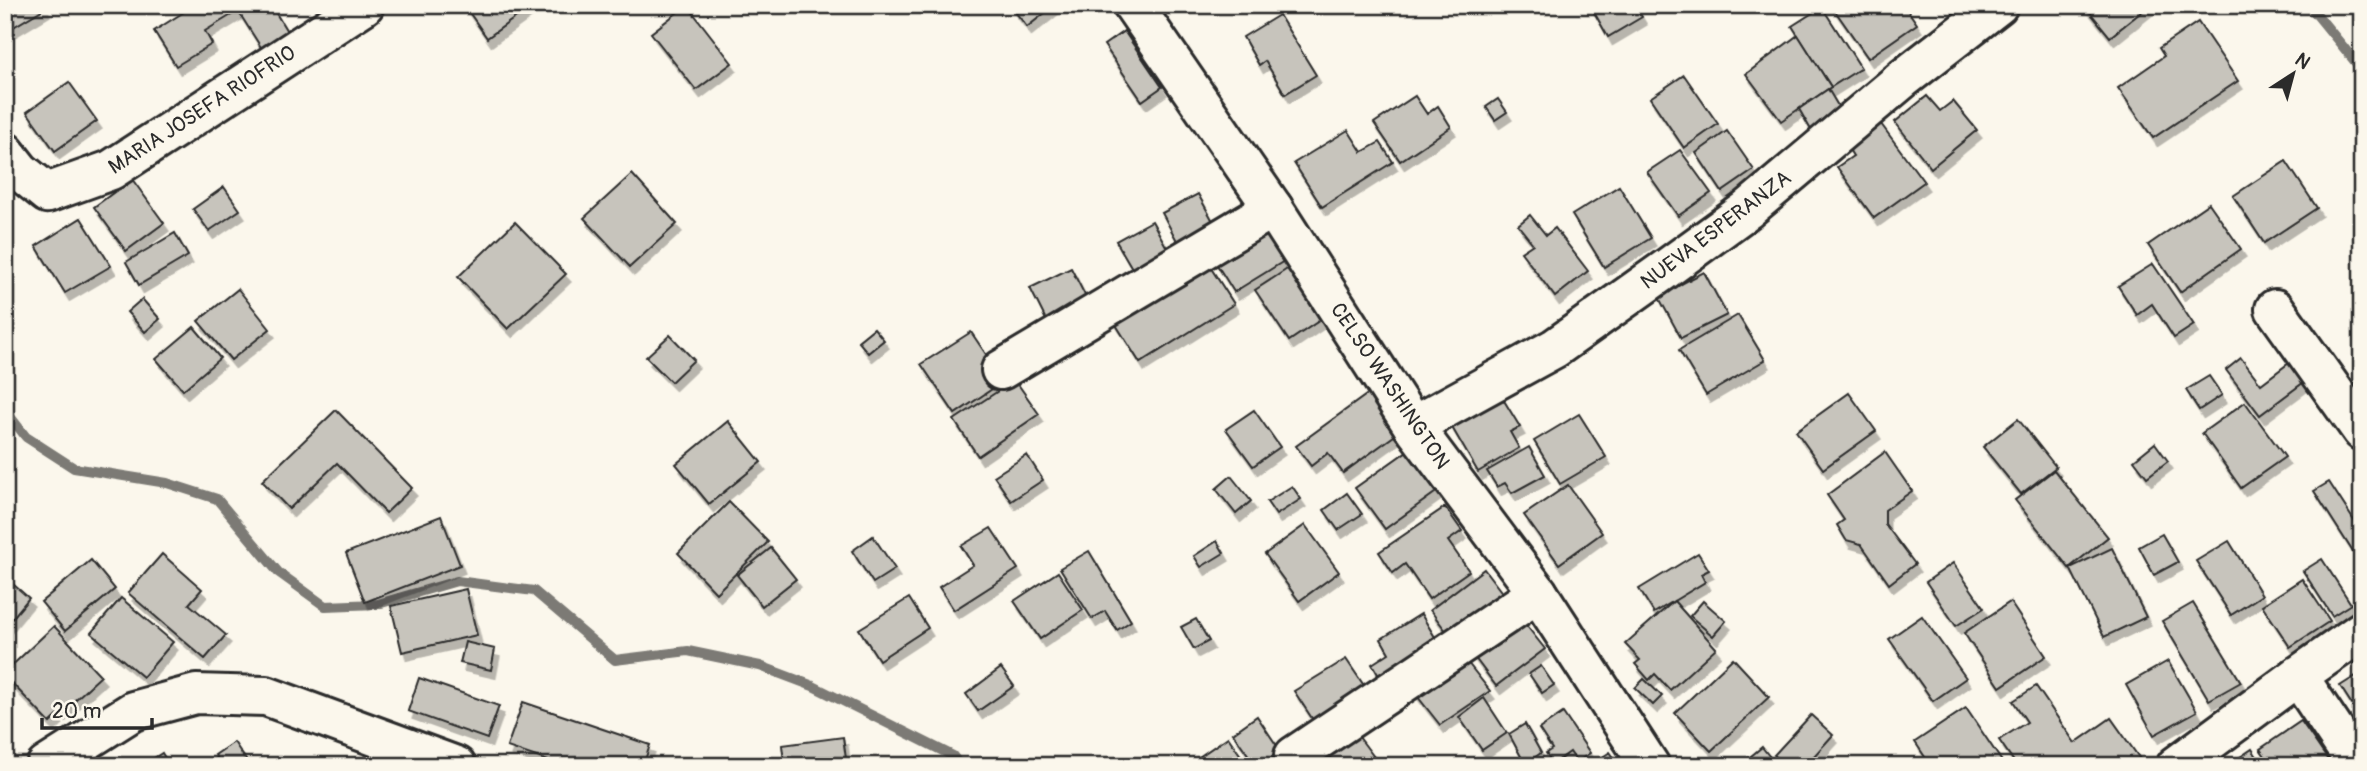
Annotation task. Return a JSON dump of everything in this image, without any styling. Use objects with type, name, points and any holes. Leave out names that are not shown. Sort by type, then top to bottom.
[{"type":"street","name":"MARIA JOSEFA RIOFRIO","points":[[5,152],[20,171],[47,192],[111,170],[365,5]]},
{"type":"street","name":"CELSO WASHINGTON","points":[[1133,5],[1273,208],[1413,426],[1538,593],[1650,766]]},
{"type":"street","name":"NUEVA ESPERANZA","points":[[1413,426],[1555,348],[1666,269],[1747,210],[1904,78],[1998,5]]},
{"type":"street","points":[[1001,370],[1273,208]]},
{"type":"street","points":[[2274,309],[2362,431]]},
{"type":"street","points":[[1294,756],[1538,593]]},
{"type":"street","points":[[2176,766],[2362,631]]},
{"type":"street","points":[[2298,676],[2358,766]]},
{"type":"street","points":[[46,766],[133,711],[196,694],[266,696],[456,766]]},
{"type":"building","points":[[5,5],[44,5],[45,8],[5,32]]},
{"type":"building","points":[[195,5],[271,5],[288,33],[262,49],[238,11],[205,31],[212,44],[176,66],[154,31]]},
{"type":"building","points":[[464,5],[533,5],[487,38]]},
{"type":"building","points":[[687,5],[732,63],[696,90],[651,33]]},
{"type":"building","points":[[1010,5],[1055,5],[1027,27]]},
{"type":"building","points":[[1590,5],[1635,5],[1642,17],[1608,37]]},
{"type":"building","points":[[1831,5],[1904,5],[1917,24],[1868,58]]},
{"type":"building","points":[[2084,5],[2150,5],[2110,37]]},
{"type":"building","points":[[1822,7],[1861,68],[1831,87],[1792,26]]},
{"type":"building","points":[[1279,15],[1316,75],[1285,94],[1265,61],[1259,65],[1243,37]]},
{"type":"building","points":[[2198,22],[2238,81],[2153,138],[2118,88],[2164,56],[2159,48]]},
{"type":"building","points":[[1124,31],[1162,87],[1142,101],[1104,45]]},
{"type":"building","points":[[1798,35],[1831,87],[1781,121],[1746,74]]},
{"type":"building","points":[[1684,75],[1718,124],[1684,148],[1650,98]]},
{"type":"building","points":[[69,82],[97,121],[55,151],[27,112]]},
{"type":"building","points":[[1828,89],[1841,111],[1811,130],[1799,109]]},
{"type":"building","points":[[1415,96],[1427,114],[1438,106],[1451,127],[1400,161],[1374,123]]},
{"type":"building","points":[[1927,96],[1940,111],[1953,101],[1977,130],[1931,168],[1895,122]]},
{"type":"building","points":[[1498,99],[1507,112],[1495,120],[1486,107]]},
{"type":"building","points":[[1881,124],[1924,182],[1874,218],[1837,167],[1853,156],[1848,148]]},
{"type":"building","points":[[1348,130],[1362,152],[1380,142],[1393,162],[1322,207],[1294,163]]},
{"type":"building","points":[[1727,131],[1754,170],[1722,192],[1696,153]]},
{"type":"building","points":[[1680,150],[1711,193],[1678,216],[1647,172]]},
{"type":"building","points":[[2286,161],[2317,208],[2264,243],[2233,196]]},
{"type":"building","points":[[632,174],[677,224],[630,267],[584,218]]},
{"type":"building","points":[[132,179],[164,223],[126,251],[94,207]]},
{"type":"building","points":[[1619,186],[1651,238],[1604,267],[1572,215]]},
{"type":"building","points":[[224,187],[240,210],[209,231],[193,209]]},
{"type":"building","points":[[1198,194],[1219,232],[1183,252],[1162,213]]},
{"type":"building","points":[[2209,203],[2241,249],[2180,292],[2148,245]]},
{"type":"building","points":[[1530,215],[1546,235],[1555,228],[1588,271],[1555,297],[1521,252],[1533,244],[1518,225]]},
{"type":"building","points":[[81,218],[111,266],[65,293],[36,246]]},
{"type":"building","points":[[1152,221],[1171,255],[1136,275],[1116,241]]},
{"type":"building","points":[[515,222],[566,274],[508,329],[458,277]]},
{"type":"building","points":[[1268,225],[1289,258],[1234,292],[1214,260]]},
{"type":"building","points":[[175,233],[188,256],[139,285],[126,262]]},
{"type":"building","points":[[1207,262],[1234,304],[1140,363],[1113,320]]},
{"type":"building","points":[[1298,262],[1332,312],[1289,341],[1255,290]]},
{"type":"building","points":[[2153,264],[2194,325],[2174,338],[2152,304],[2137,315],[2118,286]]},
{"type":"building","points":[[1071,268],[1091,307],[1050,328],[1030,288]]},
{"type":"building","points":[[1704,272],[1727,315],[1681,338],[1658,296]]},
{"type":"building","points":[[238,289],[270,329],[231,360],[198,321]]},
{"type":"building","points":[[142,299],[160,319],[145,332],[127,312]]},
{"type":"building","points":[[1738,315],[1765,360],[1706,395],[1679,350]]},
{"type":"building","points":[[194,327],[220,358],[183,390],[156,359]]},
{"type":"building","points":[[874,328],[884,340],[868,353],[858,341]]},
{"type":"building","points":[[971,332],[1004,381],[955,414],[921,364]]},
{"type":"building","points":[[670,335],[694,360],[671,382],[646,357]]},
{"type":"building","points":[[2241,358],[2261,384],[2289,363],[2304,382],[2260,415],[2226,370]]},
{"type":"building","points":[[2209,376],[2222,395],[2199,410],[2186,390]]},
{"type":"building","points":[[1015,380],[1039,414],[978,456],[954,420]]},
{"type":"building","points":[[1369,393],[1398,433],[1343,473],[1328,453],[1311,466],[1296,446]]},
{"type":"building","points":[[1849,393],[1876,431],[1823,469],[1796,431]]},
{"type":"building","points":[[1500,394],[1520,427],[1510,432],[1519,448],[1478,472],[1450,424]]},
{"type":"building","points":[[2245,402],[2285,457],[2241,488],[2202,433]]},
{"type":"building","points":[[336,410],[412,488],[386,513],[337,463],[289,509],[262,481]]},
{"type":"building","points":[[1254,410],[1280,447],[1253,466],[1226,429]]},
{"type":"building","points":[[1579,414],[1606,457],[1560,484],[1534,441]]},
{"type":"building","points":[[2018,419],[2056,467],[2021,494],[1983,447]]},
{"type":"building","points":[[728,421],[761,462],[709,504],[676,464]]},
{"type":"building","points":[[2155,443],[2168,461],[2147,477],[2134,460]]},
{"type":"building","points":[[1529,447],[1545,475],[1512,493],[1505,483],[1497,487],[1487,471]]},
{"type":"building","points":[[1410,449],[1439,490],[1385,529],[1355,488]]},
{"type":"building","points":[[1885,452],[1912,491],[1885,510],[1885,524],[1915,564],[1889,584],[1861,544],[1846,540],[1837,525],[1844,520],[1827,495]]},
{"type":"building","points":[[1027,455],[1043,480],[1011,501],[994,476]]},
{"type":"building","points":[[2054,470],[2108,537],[2069,568],[2015,500]]},
{"type":"building","points":[[1231,476],[1251,501],[1236,514],[1216,489]]},
{"type":"building","points":[[2329,482],[2362,533],[2362,566],[2314,491]]},
{"type":"building","points":[[1568,485],[1602,533],[1559,564],[1524,515]]},
{"type":"building","points":[[1292,486],[1301,499],[1276,515],[1267,502]]},
{"type":"building","points":[[1347,493],[1362,514],[1338,530],[1324,510]]},
{"type":"building","points":[[729,502],[768,542],[716,593],[678,553]]},
{"type":"building","points":[[1445,507],[1462,531],[1448,541],[1469,571],[1429,599],[1405,564],[1393,573],[1379,552]]},
{"type":"building","points":[[441,516],[460,565],[365,602],[346,553]]},
{"type":"building","points":[[1305,525],[1339,572],[1299,601],[1265,554]]},
{"type":"building","points":[[991,528],[1018,569],[954,610],[939,587],[973,565],[961,546]]},
{"type":"building","points":[[2162,534],[2178,562],[2154,575],[2139,547]]},
{"type":"building","points":[[873,536],[895,569],[873,583],[852,551]]},
{"type":"building","points":[[1217,541],[1224,553],[1201,567],[1194,556]]},
{"type":"building","points":[[2229,541],[2262,595],[2231,615],[2196,561]]},
{"type":"building","points":[[771,548],[796,579],[762,606],[737,575]]},
{"type":"building","points":[[2112,548],[2146,617],[2104,637],[2070,568]]},
{"type":"building","points":[[1089,551],[1131,621],[1117,630],[1105,611],[1092,619],[1060,568]]},
{"type":"building","points":[[1698,553],[1709,570],[1701,574],[1705,582],[1654,613],[1639,589]]},
{"type":"building","points":[[162,554],[202,589],[189,604],[226,635],[205,659],[128,593]]},
{"type":"building","points":[[2322,559],[2351,604],[2332,616],[2303,571]]},
{"type":"building","points":[[91,560],[115,589],[65,631],[41,602]]},
{"type":"building","points":[[1953,563],[1984,608],[1956,626],[1926,582]]},
{"type":"building","points":[[1484,569],[1510,603],[1456,644],[1430,610]]},
{"type":"building","points":[[1058,572],[1083,610],[1040,639],[1014,601]]},
{"type":"building","points":[[5,579],[29,598],[5,627]]},
{"type":"building","points":[[2302,579],[2330,621],[2290,647],[2262,605]]},
{"type":"building","points":[[466,589],[477,635],[402,652],[391,606]]},
{"type":"building","points":[[121,598],[173,642],[143,677],[91,633]]},
{"type":"building","points":[[909,598],[928,628],[879,660],[859,629]]},
{"type":"building","points":[[1674,601],[1716,648],[1670,690],[1655,674],[1649,680],[1635,664],[1640,660],[1625,644]]},
{"type":"building","points":[[1703,601],[1726,621],[1713,636],[1690,616]]},
{"type":"building","points":[[2010,602],[2046,656],[2000,687],[1964,633]]},
{"type":"building","points":[[2193,603],[2241,682],[2209,700],[2162,621]]},
{"type":"building","points":[[1421,614],[1444,652],[1386,688],[1372,664],[1389,653],[1381,639]]},
{"type":"building","points":[[1922,616],[1966,678],[1933,701],[1889,639]]},
{"type":"building","points":[[1196,619],[1209,641],[1194,649],[1181,627]]},
{"type":"building","points":[[1522,620],[1545,649],[1496,686],[1472,654]]},
{"type":"building","points":[[54,626],[101,676],[50,723],[5,676],[5,672]]},
{"type":"building","points":[[465,642],[495,649],[491,670],[460,663]]},
{"type":"building","points":[[1464,658],[1490,691],[1440,725],[1414,692]]},
{"type":"building","points":[[1733,658],[1769,697],[1711,751],[1675,713]]},
{"type":"building","points":[[1346,659],[1367,690],[1315,723],[1294,691]]},
{"type":"building","points":[[2168,661],[2197,711],[2154,735],[2126,685]]},
{"type":"building","points":[[1541,666],[1554,685],[1542,693],[1529,674]]},
{"type":"building","points":[[1001,668],[1014,686],[978,711],[966,694]]},
{"type":"building","points":[[2362,672],[2362,720],[2340,686]]},
{"type":"building","points":[[419,678],[499,706],[487,739],[408,711]]},
{"type":"building","points":[[1644,679],[1662,696],[1653,705],[1635,688]]},
{"type":"building","points":[[2036,686],[2075,743],[2111,718],[2140,759],[2130,766],[2017,766],[1999,740],[2027,722],[2013,701]]},
{"type":"building","points":[[1484,698],[1507,733],[1482,750],[1459,717]]},
{"type":"building","points":[[523,702],[650,745],[643,766],[563,766],[507,747]]},
{"type":"building","points":[[1966,708],[2005,766],[1931,766],[1915,742]]},
{"type":"building","points":[[1563,713],[1590,753],[1577,762],[1570,752],[1553,764],[1546,753],[1552,749],[1539,729]]},
{"type":"building","points":[[1811,715],[1833,735],[1805,766],[1787,766],[1774,755]]},
{"type":"building","points":[[1257,716],[1281,752],[1261,766],[1256,766],[1233,733]]},
{"type":"building","points":[[2301,721],[2332,766],[2272,766],[2260,749]]},
{"type":"building","points":[[1525,724],[1541,753],[1525,764],[1509,734]]},
{"type":"building","points":[[1356,733],[1380,765],[1338,766],[1327,753]]},
{"type":"building","points":[[843,737],[847,766],[805,766],[804,759],[784,762],[782,745]]},
{"type":"building","points":[[1228,737],[1248,766],[1186,766]]},
{"type":"building","points":[[234,742],[250,766],[222,766],[215,755]]},
{"type":"building","points":[[1762,747],[1777,766],[1739,766]]},
{"type":"building","points":[[2252,749],[2263,766],[2227,766]]},
{"type":"building","points":[[1610,752],[1620,766],[1589,766]]},
{"type":"building","points":[[162,753],[170,766],[142,766]]},
{"type":"waterway","points":[[2309,5],[2362,70]]},
{"type":"waterway","points":[[5,410],[26,437],[74,468],[167,483],[217,499],[278,572],[325,606],[378,604],[457,581],[534,591],[615,660],[688,651],[760,666],[813,686],[953,756],[960,766]]}]
